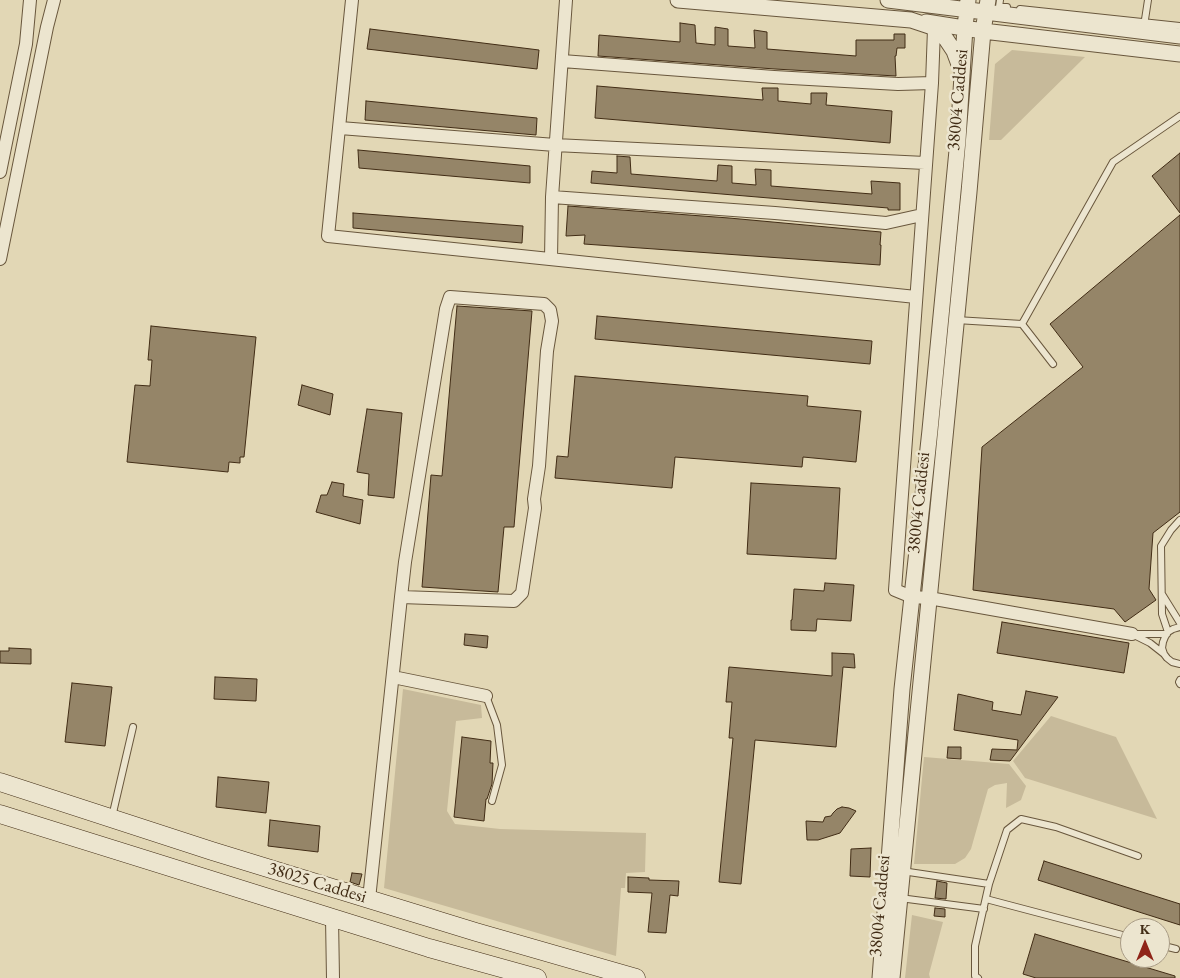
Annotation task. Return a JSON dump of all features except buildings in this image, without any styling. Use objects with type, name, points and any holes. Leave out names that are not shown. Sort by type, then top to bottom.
[{"type":"main road","name":"38025 Caddesi","points":[[0,782],[212,851],[467,929],[636,978]]},
{"type":"main road","name":"38025 Caddesi","points":[[0,814],[429,948],[537,978]]},
{"type":"street","points":[[0,172],[26,44],[30,0]]},
{"type":"street","points":[[352,0],[328,236],[916,296]]},
{"type":"street","points":[[551,259],[555,144],[566,0]]},
{"type":"street","points":[[678,0],[911,20],[983,31],[1180,54]]},
{"type":"street","points":[[888,0],[987,6],[1144,27],[1180,36]]},
{"type":"street","points":[[0,259],[52,4]]},
{"type":"street","name":"38004 Caddesi","points":[[892,978],[893,898],[902,689],[930,430],[958,140],[967,5]]},
{"type":"street","name":"38004 Caddesi","points":[[895,869],[929,598],[983,31],[987,6]]},
{"type":"street","points":[[911,20],[932,27],[946,39],[963,64]]},
{"type":"street","points":[[934,29],[932,83],[895,590],[912,597],[929,598],[1132,634]]},
{"type":"street","points":[[562,61],[774,77],[898,84],[932,83]]},
{"type":"street","points":[[340,128],[555,144],[925,163]]},
{"type":"street","points":[[552,197],[886,223],[922,215]]},
{"type":"street","points":[[369,899],[401,597],[406,553],[446,309],[450,297],[544,304],[550,310],[552,321],[547,351],[540,466],[522,593],[514,602],[401,597]]},
{"type":"street","points":[[941,317],[956,320]]},
{"type":"street","points":[[393,676],[486,696]]},
{"type":"street","name":"38004 Caddesi","points":[[880,978],[893,898]]},
{"type":"street","points":[[332,918],[333,978]]},
{"type":"lane","points":[[1000,0],[999,7],[1144,27],[1180,26]]},
{"type":"lane","points":[[1144,27],[1148,0]]},
{"type":"lane","points":[[1022,324],[1113,162],[1180,116]]},
{"type":"lane","points":[[956,320],[1022,324],[1053,364]]},
{"type":"lane","points":[[1168,633],[1162,614],[1162,546],[1170,530],[1180,520]]},
{"type":"lane","points":[[1162,593],[1180,623]]},
{"type":"lane","points":[[1164,654],[1163,642],[1168,633],[1173,629],[1180,628]]},
{"type":"lane","points":[[1132,634],[1168,633]]},
{"type":"lane","points":[[1132,634],[1150,643],[1172,662],[1180,664]]},
{"type":"lane","points":[[1180,680],[1180,684]]},
{"type":"lane","points":[[486,696],[497,725],[502,765],[492,801]]},
{"type":"lane","points":[[112,818],[133,727]]},
{"type":"lane","points":[[978,978],[975,976],[975,946],[989,884],[1007,830],[1021,819],[1056,827],[1138,856]]},
{"type":"lane","points":[[895,869],[989,884]]},
{"type":"lane","points":[[893,898],[984,909]]},
{"type":"lane","points":[[986,899],[1120,934]]},
{"type":"lane","points":[[1170,948],[1176,950]]},
{"type":"shaded area","points":[[1012,50],[1085,57],[1001,140],[989,140],[995,64]]},
{"type":"shaded area","points":[[403,689],[481,705],[482,718],[456,721],[447,811],[455,824],[500,829],[646,833],[645,872],[626,873],[625,888],[621,888],[616,956],[384,888]]},
{"type":"shaded area","points":[[1051,716],[1116,737],[1157,819],[1025,778],[1013,761]]},
{"type":"shaded area","points":[[924,757],[1009,764],[1026,786],[1021,800],[1006,808],[1007,783],[995,785],[988,789],[971,849],[965,858],[955,864],[914,864]]},
{"type":"shaded area","points":[[912,915],[943,922],[929,974],[930,978],[905,978]]}]
